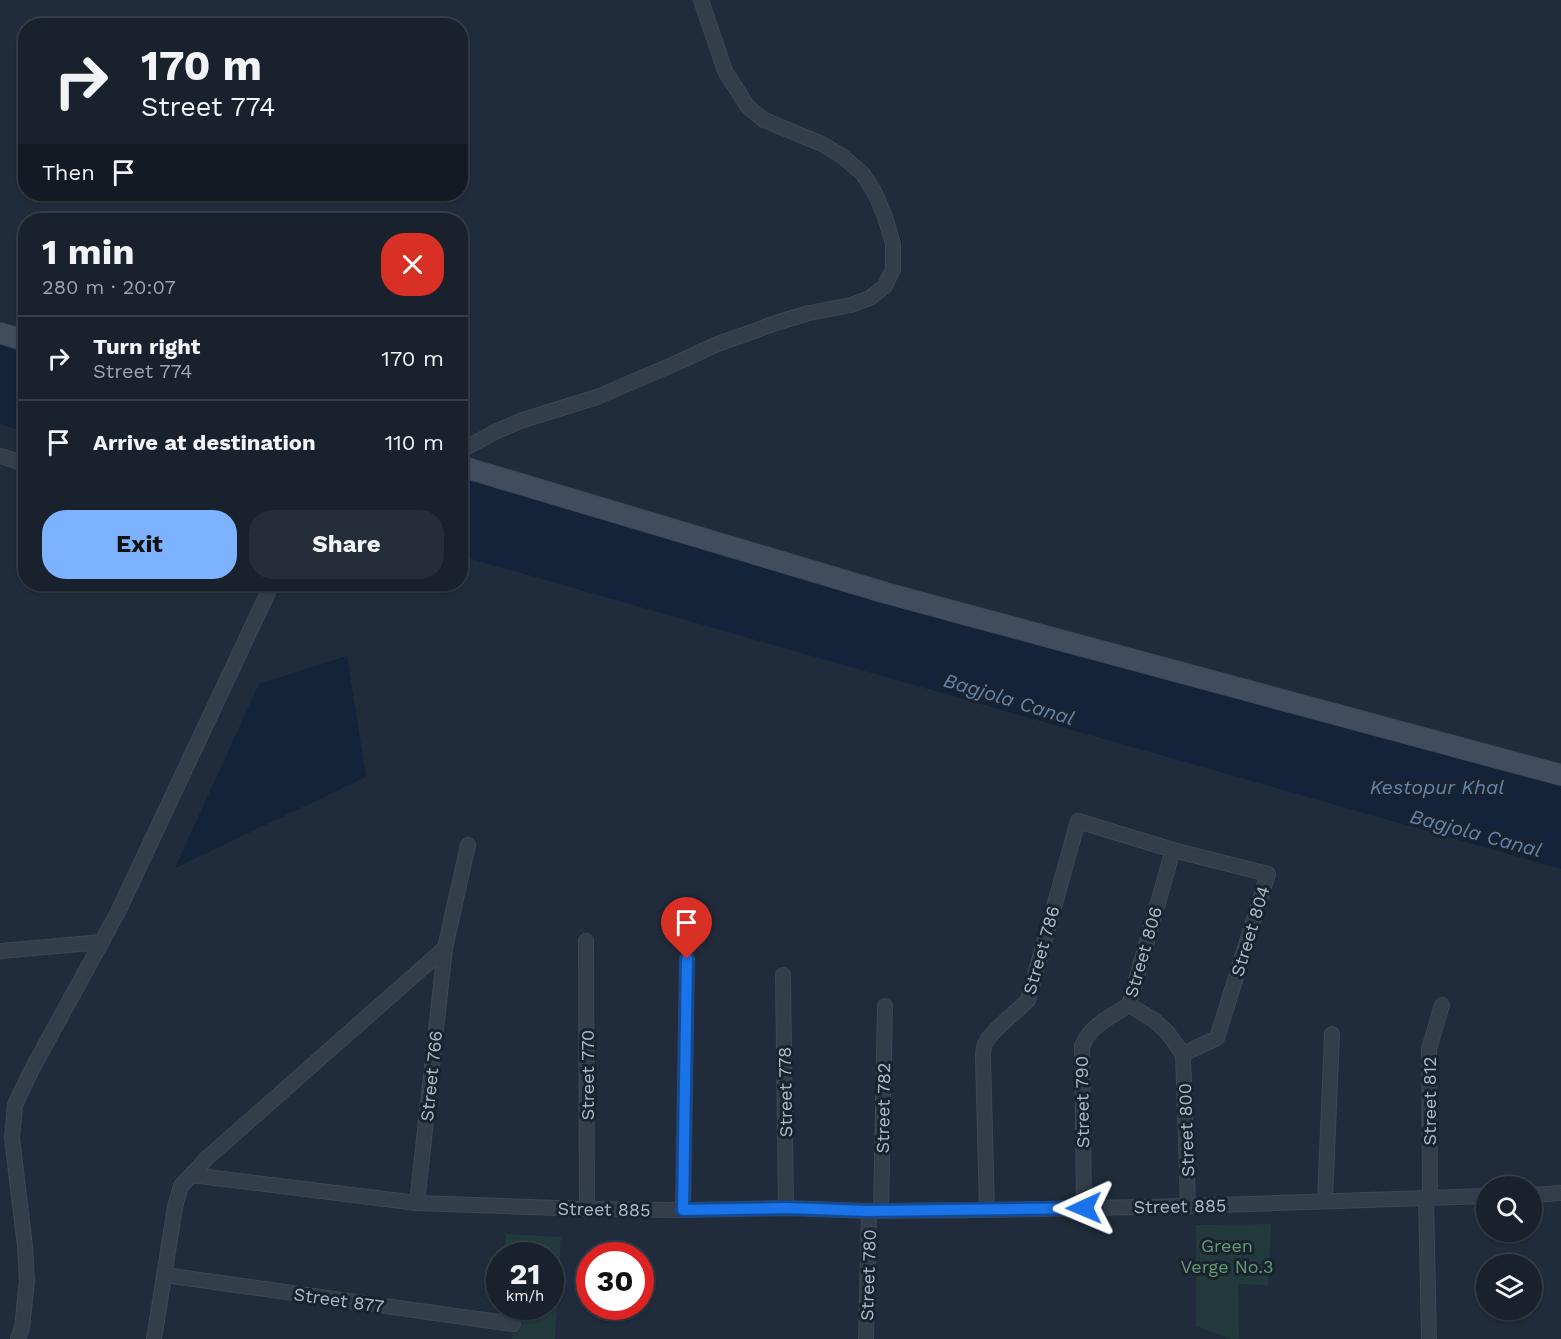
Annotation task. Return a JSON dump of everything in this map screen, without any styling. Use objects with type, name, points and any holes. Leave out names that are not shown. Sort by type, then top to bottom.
[{"type":"street","points":[[468,447],[520,421],[597,397],[744,334],[809,313],[851,305],[870,298],[885,286],[892,269],[893,244],[876,195],[863,174],[842,156],[822,144],[764,120],[748,107],[725,71],[701,0]]},
{"type":"street","points":[[0,333],[18,339]]},
{"type":"street","points":[[0,456],[18,462]]},
{"type":"street","points":[[468,468],[886,593],[1561,775]]},
{"type":"street","points":[[18,1339],[22,1328],[27,1280],[12,1138],[15,1105],[31,1071],[118,912],[269,591]]},
{"type":"street","name":"Street 804","points":[[1078,820],[1173,850],[1268,874],[1217,1038],[1183,1054]]},
{"type":"street","name":"Street 786","points":[[987,1210],[984,1044],[1028,1000],[1078,820]]},
{"type":"street","name":"Street 766","points":[[417,1203],[445,948],[468,844]]},
{"type":"street","name":"Street 806","points":[[1087,1034],[1098,1024],[1129,1005],[1173,850]]},
{"type":"street","name":"Street 770","points":[[586,941],[587,1209]]},
{"type":"street","points":[[0,951],[102,942]]},
{"type":"street","points":[[154,1339],[175,1208],[181,1186],[206,1159],[445,948]]},
{"type":"street","points":[[683,1210],[687,959]]},
{"type":"street","name":"Street 778","points":[[783,975],[786,1208]]},
{"type":"street","points":[[1129,1005],[1154,1020],[1167,1032],[1183,1054]]},
{"type":"street","name":"Street 812","points":[[1429,1339],[1429,1049],[1442,1005]]},
{"type":"street","name":"Street 782","points":[[875,1210],[885,1006]]},
{"type":"street","name":"Street 790","points":[[1084,1208],[1081,1059],[1082,1046],[1087,1034]]},
{"type":"street","points":[[1325,1201],[1332,1034]]},
{"type":"street","name":"Street 800","points":[[1183,1054],[1188,1206]]},
{"type":"street","name":"Street 885","points":[[191,1175],[417,1203],[587,1209],[987,1210],[1476,1197]]},
{"type":"street","points":[[1542,1194],[1561,1193]]},
{"type":"street","name":"Street 780","points":[[866,1339],[875,1210]]},
{"type":"street","name":"Street 877","points":[[165,1275],[513,1324]]},
{"type":"green space","name":"Green Verge No.3","points":[[1271,1224],[1268,1285],[1238,1284],[1239,1339],[1232,1339],[1196,1326],[1196,1225]]},
{"type":"green space","points":[[506,1234],[561,1237],[561,1242],[505,1242]]},
{"type":"green space","points":[[513,1320],[556,1320],[555,1339],[512,1339]]},
{"type":"water","points":[[0,330],[18,335],[18,430],[0,424]]},
{"type":"water","name":"Kestopur Khal","points":[[468,463],[1561,775],[1561,869],[468,558]]},
{"type":"water","points":[[347,656],[366,777],[175,868],[259,684]]},
{"type":"route","points":[[687,959],[683,1210],[786,1208],[869,1211],[1084,1208]]},
{"type":"water label","name":"Bagjola Canal","points":[[1009,699]]},
{"type":"water label","name":"Bagjola Canal","points":[[1476,833]]}]
